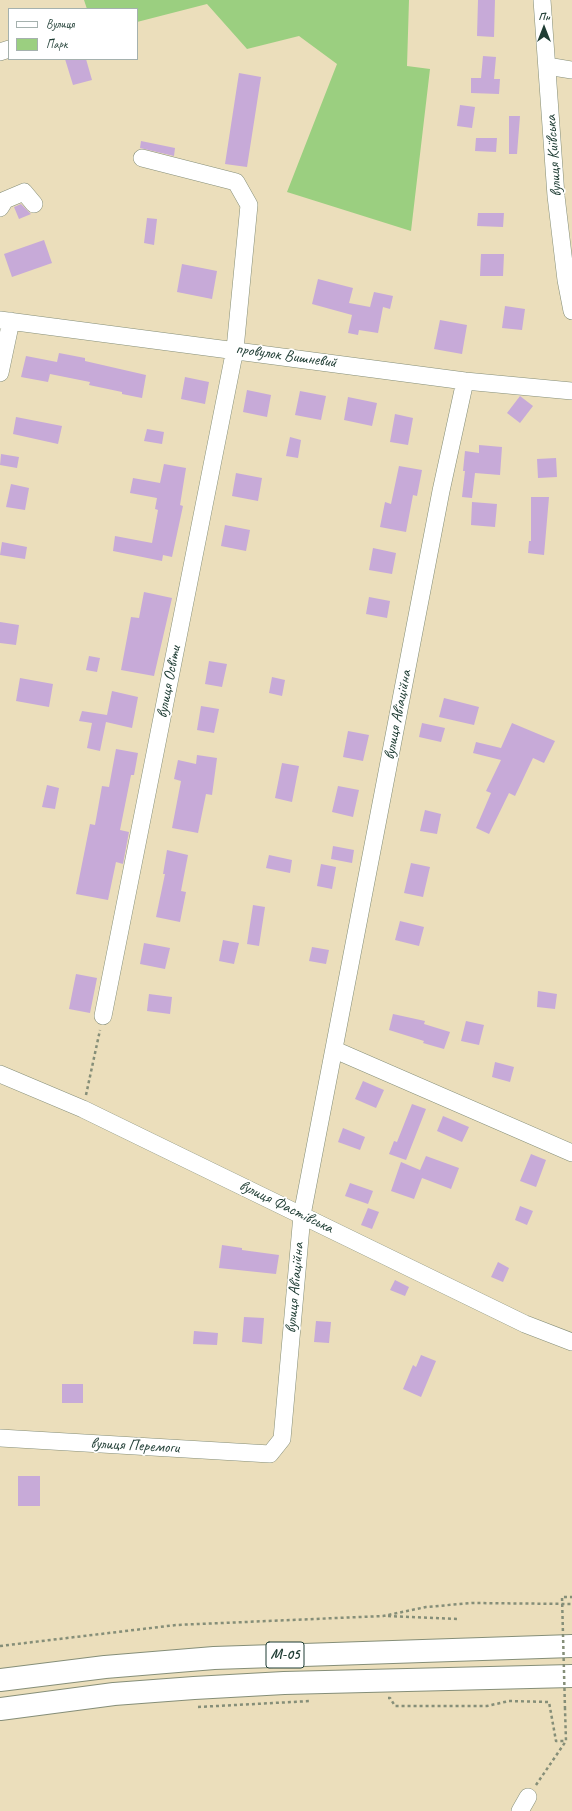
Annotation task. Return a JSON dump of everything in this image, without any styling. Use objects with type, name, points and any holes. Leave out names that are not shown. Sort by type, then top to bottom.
[{"type":"highway","name":"М-05","points":[[0,1680],[105,1667],[214,1658],[572,1646]]},
{"type":"highway","name":"М-05","points":[[0,1709],[114,1694],[194,1688],[284,1683],[572,1676]]},
{"type":"street","name":"вулиця Київська","points":[[542,0],[556,196],[566,280],[572,311]]},
{"type":"street","points":[[547,66],[572,70]]},
{"type":"street","name":"вулиця Освіти","points":[[103,1016],[235,349],[249,205],[236,182],[142,158]]},
{"type":"street","points":[[0,208],[5,200],[24,192],[34,204]]},
{"type":"street","points":[[0,373],[5,320]]},
{"type":"street","name":"провулок Вишневий","points":[[5,320],[235,349],[465,381],[572,391]]},
{"type":"street","name":"вулиця Авіаційна","points":[[270,1454],[282,1439],[302,1215],[335,1050],[441,491],[465,381]]},
{"type":"street","points":[[335,1050],[572,1153]]},
{"type":"street","name":"вулиця Фастівська","points":[[0,1074],[83,1109],[525,1324],[572,1342]]},
{"type":"street","name":"вулиця Перемоги","points":[[0,1438],[270,1454]]},
{"type":"street","points":[[546,1646],[572,1640]]},
{"type":"path","points":[[83,1109],[103,1016]]},
{"type":"path","points":[[524,1804],[566,1741],[562,1597],[572,1597]]},
{"type":"path","points":[[383,1616],[426,1607],[472,1603],[572,1604]]},
{"type":"path","points":[[0,1646],[176,1625],[383,1616],[459,1619]]},
{"type":"path","points":[[383,1698],[390,1698],[396,1706],[487,1706],[509,1701],[549,1702],[556,1741],[566,1741]]},
{"type":"path","points":[[193,1707],[315,1701]]},
{"type":"green space","points":[[84,0],[409,0],[407,66],[430,69],[411,231],[287,192],[337,64],[299,36],[247,49],[207,4],[138,22],[138,8],[87,8]]},
{"type":"building","points":[[478,0],[495,0],[494,37],[477,36]]},
{"type":"building","points":[[483,56],[496,57],[494,79],[500,79],[499,94],[471,93],[471,78],[481,78]]},
{"type":"building","points":[[65,60],[86,60],[92,80],[73,85]]},
{"type":"building","points":[[239,73],[261,77],[247,167],[225,164]]},
{"type":"building","points":[[460,105],[475,107],[472,128],[457,126]]},
{"type":"building","points":[[509,116],[520,116],[517,154],[509,154]]},
{"type":"building","points":[[476,138],[497,138],[496,152],[475,151]]},
{"type":"building","points":[[141,141],[175,148],[174,156],[140,148]]},
{"type":"building","points":[[21,204],[31,214],[19,219],[14,207]]},
{"type":"building","points":[[478,213],[504,213],[503,227],[477,226]]},
{"type":"building","points":[[147,218],[157,219],[154,245],[144,243]]},
{"type":"building","points":[[44,240],[52,263],[12,277],[4,254]]},
{"type":"building","points":[[481,254],[504,254],[503,276],[480,276]]},
{"type":"building","points":[[182,264],[217,271],[212,299],[177,292]]},
{"type":"building","points":[[318,279],[353,288],[349,303],[370,307],[374,292],[393,296],[390,309],[383,307],[378,333],[359,330],[358,335],[348,333],[352,315],[312,304]]},
{"type":"building","points":[[505,306],[525,309],[522,330],[502,328]]},
{"type":"building","points":[[440,320],[467,325],[462,354],[434,349]]},
{"type":"building","points":[[59,353],[85,358],[85,361],[146,375],[142,398],[89,385],[90,382],[50,374],[48,382],[21,377],[26,356],[57,362]]},
{"type":"building","points":[[185,377],[209,382],[205,404],[181,399]]},
{"type":"building","points":[[247,390],[271,395],[267,417],[243,412]]},
{"type":"building","points":[[300,391],[326,396],[321,420],[295,415]]},
{"type":"building","points":[[520,396],[533,406],[520,423],[507,413]]},
{"type":"building","points":[[348,397],[377,403],[372,426],[344,420]]},
{"type":"building","points":[[395,414],[413,418],[408,445],[390,442]]},
{"type":"building","points":[[16,417],[62,426],[58,444],[13,434]]},
{"type":"building","points":[[147,429],[164,432],[162,444],[144,441]]},
{"type":"building","points":[[290,437],[301,440],[298,458],[286,456]]},
{"type":"building","points":[[479,445],[502,447],[500,475],[475,473],[472,498],[462,497],[465,471],[463,471],[465,451],[479,453]]},
{"type":"building","points":[[1,454],[19,457],[17,468],[0,465]]},
{"type":"building","points":[[556,458],[557,477],[538,478],[537,459]]},
{"type":"building","points":[[164,464],[186,468],[180,505],[183,506],[172,557],[163,555],[162,561],[113,551],[115,536],[152,543],[158,510],[155,509],[157,498],[130,493],[133,478],[160,483]]},
{"type":"building","points":[[399,466],[422,470],[417,496],[413,495],[406,532],[380,527],[385,502],[391,504]]},
{"type":"building","points":[[236,473],[262,478],[258,501],[232,496]]},
{"type":"building","points":[[11,484],[29,488],[25,510],[6,507]]},
{"type":"building","points":[[531,497],[549,497],[544,555],[528,553],[529,541],[531,541]]},
{"type":"building","points":[[472,502],[497,504],[495,527],[471,525]]},
{"type":"building","points":[[225,525],[250,530],[246,551],[221,546]]},
{"type":"building","points":[[2,542],[27,547],[25,559],[0,555]]},
{"type":"building","points":[[373,548],[396,553],[392,574],[369,570]]},
{"type":"building","points":[[144,592],[172,598],[154,676],[121,670],[131,617],[139,618]]},
{"type":"building","points":[[369,597],[390,601],[387,618],[366,614]]},
{"type":"building","points":[[0,622],[19,625],[16,645],[0,643]]},
{"type":"building","points":[[89,656],[100,658],[97,672],[86,670]]},
{"type":"building","points":[[209,661],[227,664],[222,687],[205,684]]},
{"type":"building","points":[[272,677],[285,680],[282,696],[269,693]]},
{"type":"building","points":[[20,678],[53,684],[49,707],[16,701]]},
{"type":"building","points":[[112,691],[138,697],[132,728],[106,722],[100,751],[87,748],[92,723],[79,721],[82,711],[107,715]]},
{"type":"building","points":[[444,698],[479,707],[474,725],[439,717]]},
{"type":"building","points":[[201,706],[219,709],[214,733],[197,730]]},
{"type":"building","points":[[422,723],[445,728],[441,742],[419,737]]},
{"type":"building","points":[[512,723],[555,741],[544,763],[533,758],[515,796],[509,793],[489,834],[476,828],[491,793],[486,791],[501,760],[473,753],[476,742],[501,748]]},
{"type":"building","points":[[348,731],[369,735],[363,761],[343,757]]},
{"type":"building","points":[[116,749],[138,753],[134,775],[131,775],[120,830],[129,832],[123,864],[116,862],[108,900],[76,894],[90,824],[95,825],[102,786],[109,787]]},
{"type":"building","points":[[197,755],[217,758],[212,795],[206,794],[198,833],[172,828],[181,781],[174,779],[178,760],[196,764]]},
{"type":"building","points":[[282,763],[299,766],[292,802],[275,798]]},
{"type":"building","points":[[47,785],[59,788],[55,809],[42,807]]},
{"type":"building","points":[[338,786],[359,790],[353,817],[332,812]]},
{"type":"building","points":[[425,810],[441,814],[437,834],[420,831]]},
{"type":"building","points":[[333,846],[354,850],[352,863],[331,859]]},
{"type":"building","points":[[167,850],[188,855],[181,891],[186,892],[180,922],[156,917],[165,874],[163,874]]},
{"type":"building","points":[[269,855],[292,860],[290,873],[266,868]]},
{"type":"building","points":[[411,863],[430,867],[423,897],[404,893]]},
{"type":"building","points":[[321,864],[336,867],[332,889],[317,886]]},
{"type":"building","points":[[253,905],[265,907],[259,946],[247,944]]},
{"type":"building","points":[[400,921],[424,927],[419,946],[395,940]]},
{"type":"building","points":[[223,940],[239,943],[234,964],[219,961]]},
{"type":"building","points":[[144,943],[170,948],[165,969],[140,964]]},
{"type":"building","points":[[312,947],[329,950],[326,964],[309,961]]},
{"type":"building","points":[[76,974],[97,978],[90,1013],[69,1009]]},
{"type":"building","points":[[538,991],[557,994],[555,1009],[537,1007]]},
{"type":"building","points":[[149,994],[172,997],[170,1014],[147,1011]]},
{"type":"building","points":[[393,1014],[425,1021],[424,1024],[450,1032],[444,1049],[389,1030]]},
{"type":"building","points":[[466,1021],[484,1025],[479,1045],[461,1041]]},
{"type":"building","points":[[495,1062],[514,1067],[510,1082],[492,1077]]},
{"type":"building","points":[[363,1081],[384,1090],[376,1108],[355,1099]]},
{"type":"building","points":[[412,1104],[426,1109],[406,1160],[389,1154],[394,1141],[397,1142]]},
{"type":"building","points":[[443,1116],[469,1127],[462,1142],[437,1131]]},
{"type":"building","points":[[343,1128],[365,1137],[360,1150],[338,1142]]},
{"type":"building","points":[[531,1154],[546,1160],[536,1187],[520,1181]]},
{"type":"building","points":[[426,1156],[459,1168],[451,1189],[422,1178],[414,1199],[391,1191],[401,1162],[420,1170]]},
{"type":"building","points":[[350,1183],[373,1191],[368,1204],[345,1196]]},
{"type":"building","points":[[520,1206],[533,1211],[527,1225],[515,1220]]},
{"type":"building","points":[[368,1208],[379,1212],[372,1229],[361,1225]]},
{"type":"building","points":[[222,1245],[242,1248],[242,1250],[279,1255],[276,1274],[219,1268]]},
{"type":"building","points":[[498,1262],[509,1268],[503,1282],[491,1277]]},
{"type":"building","points":[[395,1280],[409,1287],[405,1296],[390,1290]]},
{"type":"building","points":[[244,1317],[264,1318],[262,1344],[242,1342]]},
{"type":"building","points":[[316,1321],[331,1322],[329,1343],[314,1342]]},
{"type":"building","points":[[194,1331],[218,1333],[217,1345],[193,1344]]},
{"type":"building","points":[[421,1355],[436,1361],[421,1397],[403,1389],[413,1365],[416,1367]]},
{"type":"building","points":[[62,1384],[83,1384],[83,1403],[62,1403]]},
{"type":"building","points":[[18,1476],[40,1476],[40,1506],[18,1506]]}]
